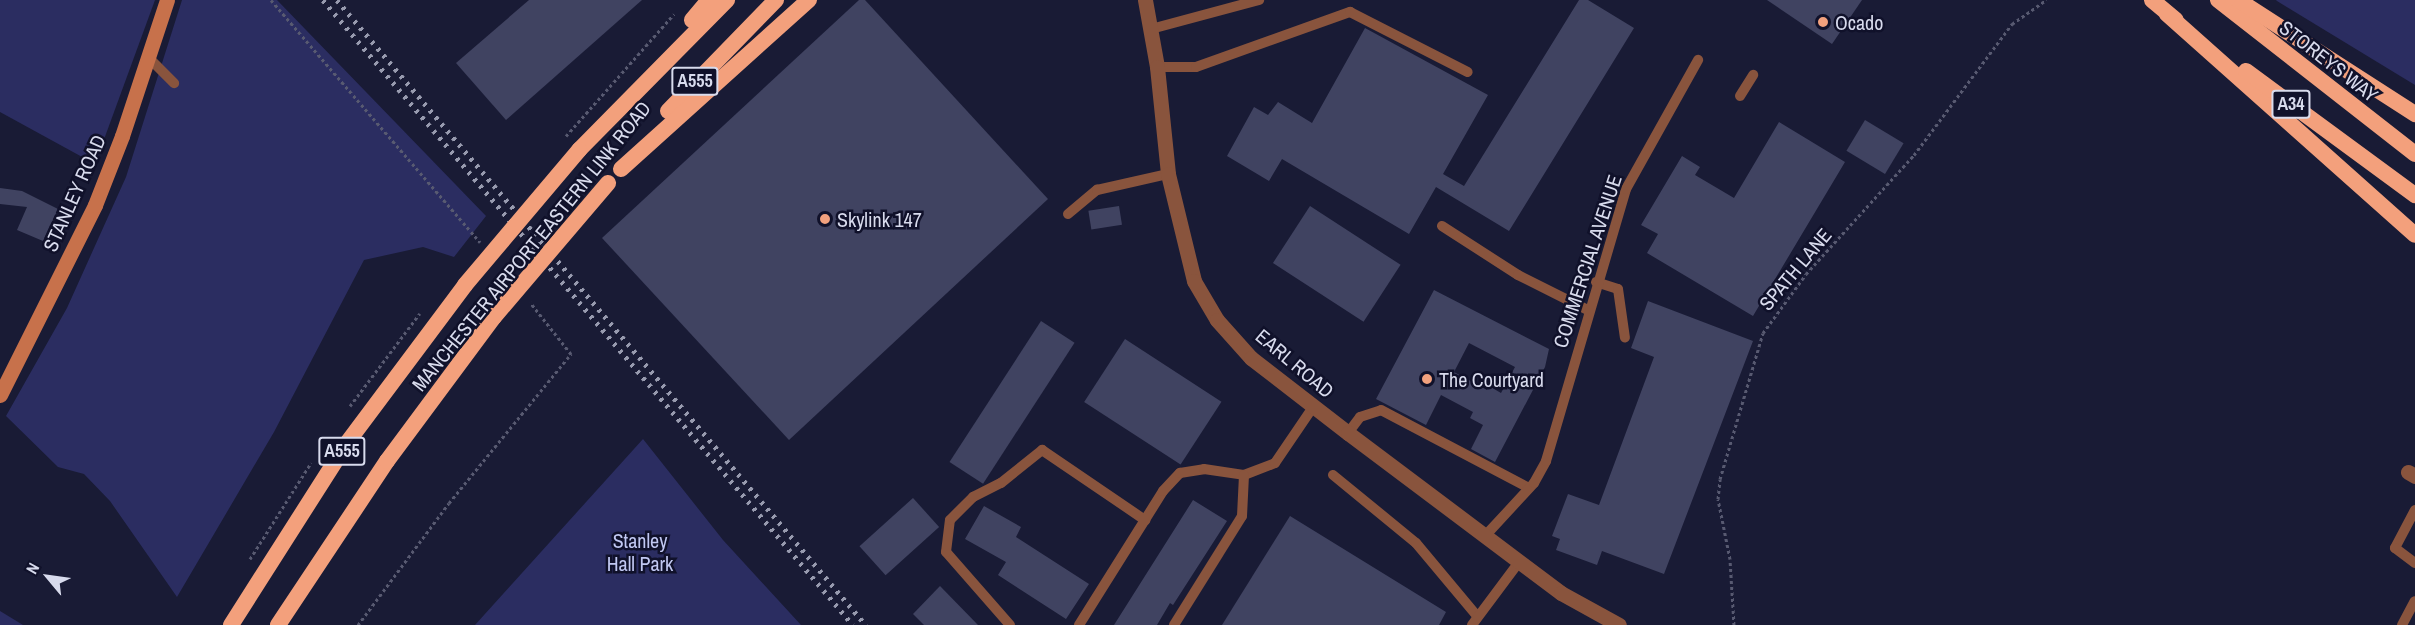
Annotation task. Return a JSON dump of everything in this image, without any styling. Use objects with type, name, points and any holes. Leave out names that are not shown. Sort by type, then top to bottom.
[{"type":"highway","points":[[593,134],[709,0]]},
{"type":"highway","name":"MANCHESTER AIRPORT EASTERN LINK ROAD","points":[[231,625],[347,443],[465,285],[593,134],[726,0]]},
{"type":"highway","name":"MANCHESTER AIRPORT EASTERN LINK ROAD","points":[[278,625],[387,461],[494,317],[722,52],[776,0]]},
{"type":"highway","points":[[621,169],[809,0]]},
{"type":"highway","name":"A34","points":[[2152,0],[2167,14],[2415,195]]},
{"type":"highway","name":"STOREYS WAY","points":[[2218,0],[2415,154]]},
{"type":"highway","points":[[2238,0],[2415,114]]},
{"type":"highway","points":[[2167,14],[2415,235]]},
{"type":"main road","name":"STANLEY ROAD","points":[[0,395],[95,205],[167,0]]},
{"type":"street","name":"EARL ROAD","points":[[1145,0],[1157,67],[1168,174],[1194,281],[1217,320],[1251,358],[1313,407],[1519,562],[1591,612],[1619,625]]},
{"type":"lane","points":[[1150,30],[1259,0]]},
{"type":"lane","points":[[1157,67],[1196,67],[1350,12],[1468,72]]},
{"type":"lane","points":[[148,57],[174,83]]},
{"type":"lane","name":"COMMERCIAL AVENUE","points":[[1485,536],[1529,488],[1546,461],[1596,282],[1631,177],[1698,60]]},
{"type":"lane","points":[[1740,96],[1753,75]]},
{"type":"lane","points":[[1068,214],[1097,190],[1168,174]]},
{"type":"lane","points":[[1442,226],[1518,275],[1588,310]]},
{"type":"lane","points":[[1596,282],[1618,289],[1624,338]]},
{"type":"lane","points":[[1079,625],[1145,520],[1180,473],[1204,469],[1244,475],[1275,463],[1313,407]]},
{"type":"lane","points":[[1348,433],[1360,417],[1382,410],[1529,488]]},
{"type":"lane","points":[[1010,625],[946,552],[950,520],[973,497],[1008,478],[1042,450],[1145,520]]},
{"type":"lane","points":[[1174,625],[1242,516],[1244,475]]},
{"type":"lane","points":[[1333,475],[1416,543],[1474,620],[1519,562]]},
{"type":"lane","points":[[2415,510],[2395,548],[2415,563]]},
{"type":"lane","points":[[2402,625],[2415,601]]},
{"type":"path","name":"SPATH LANE","points":[[1734,625],[1730,559],[1719,499],[1720,479],[1763,333],[1806,274],[1914,155],[2012,24],[2046,0]]},
{"type":"path","points":[[566,136],[681,7]]},
{"type":"green space","points":[[0,0],[155,0],[95,164],[0,112]]},
{"type":"green space","points":[[182,0],[277,0],[486,216],[454,257],[423,247],[364,260],[274,432],[177,597],[110,501],[84,474],[58,467],[6,416],[67,308],[126,177]]},
{"type":"green space","points":[[2415,0],[2415,85],[2277,1]]},
{"type":"green space","name":"Stanley Hall Park","points":[[643,439],[723,540],[801,625],[475,625]]},
{"type":"green space","points":[[0,611],[23,625],[0,625]]},
{"type":"building","points":[[529,0],[642,0],[506,120],[456,63]]},
{"type":"building","name":"Skylink 147","points":[[859,0],[865,0],[1048,199],[789,440],[602,238]]},
{"type":"building","points":[[1579,0],[1588,0],[1634,28],[1509,231],[1436,187],[1409,234],[1282,159],[1269,181],[1227,156],[1254,107],[1268,115],[1278,102],[1312,123],[1365,28],[1488,95],[1443,174],[1464,186]]},
{"type":"building","name":"Ocado","points":[[1767,0],[1862,0],[1832,44]]},
{"type":"building","points":[[1865,120],[1904,143],[1885,174],[1846,151]]},
{"type":"building","points":[[1779,122],[1845,162],[1753,316],[1647,253],[1658,234],[1641,225],[1682,156],[1700,167],[1695,175],[1734,198]]},
{"type":"building","points":[[0,188],[22,191],[58,209],[43,241],[17,230],[27,207],[0,204]]},
{"type":"building","points":[[1119,206],[1122,225],[1091,230],[1088,211]]},
{"type":"building","points":[[1310,206],[1401,265],[1364,322],[1273,263]]},
{"type":"building","name":"The Courtyard","points":[[1434,290],[1549,349],[1545,367],[1495,462],[1471,449],[1483,425],[1470,418],[1473,412],[1441,395],[1426,425],[1376,399]],"holes":[[[1469,343],[1515,367],[1501,393],[1489,386],[1487,390],[1454,372]]]},
{"type":"building","points":[[1648,301],[1753,341],[1664,574],[1602,551],[1597,565],[1556,550],[1560,539],[1552,536],[1568,494],[1599,505],[1654,357],[1631,348]]},
{"type":"building","points":[[1041,321],[1075,343],[983,484],[950,462]]},
{"type":"building","points":[[1125,339],[1221,402],[1181,465],[1084,402]]},
{"type":"building","points":[[913,498],[939,527],[886,575],[859,546]]},
{"type":"building","points":[[1193,500],[1227,521],[1173,605],[1170,603],[1157,625],[1114,625]]},
{"type":"building","points":[[984,506],[1021,527],[1016,537],[1089,584],[1066,619],[998,575],[1006,562],[965,539]]},
{"type":"building","points":[[1290,516],[1446,612],[1439,625],[1222,625]]},
{"type":"building","points":[[940,586],[978,625],[924,625],[913,614]]},
{"type":"railway","points":[[323,0],[853,625]]},
{"type":"railway","points":[[337,0],[866,625]]},
{"type":"place","name":"Ocado","points":[[1823,22]]},
{"type":"place","name":"Skylink 147","points":[[825,219]]},
{"type":"place","name":"The Courtyard","points":[[1427,379]]}]
